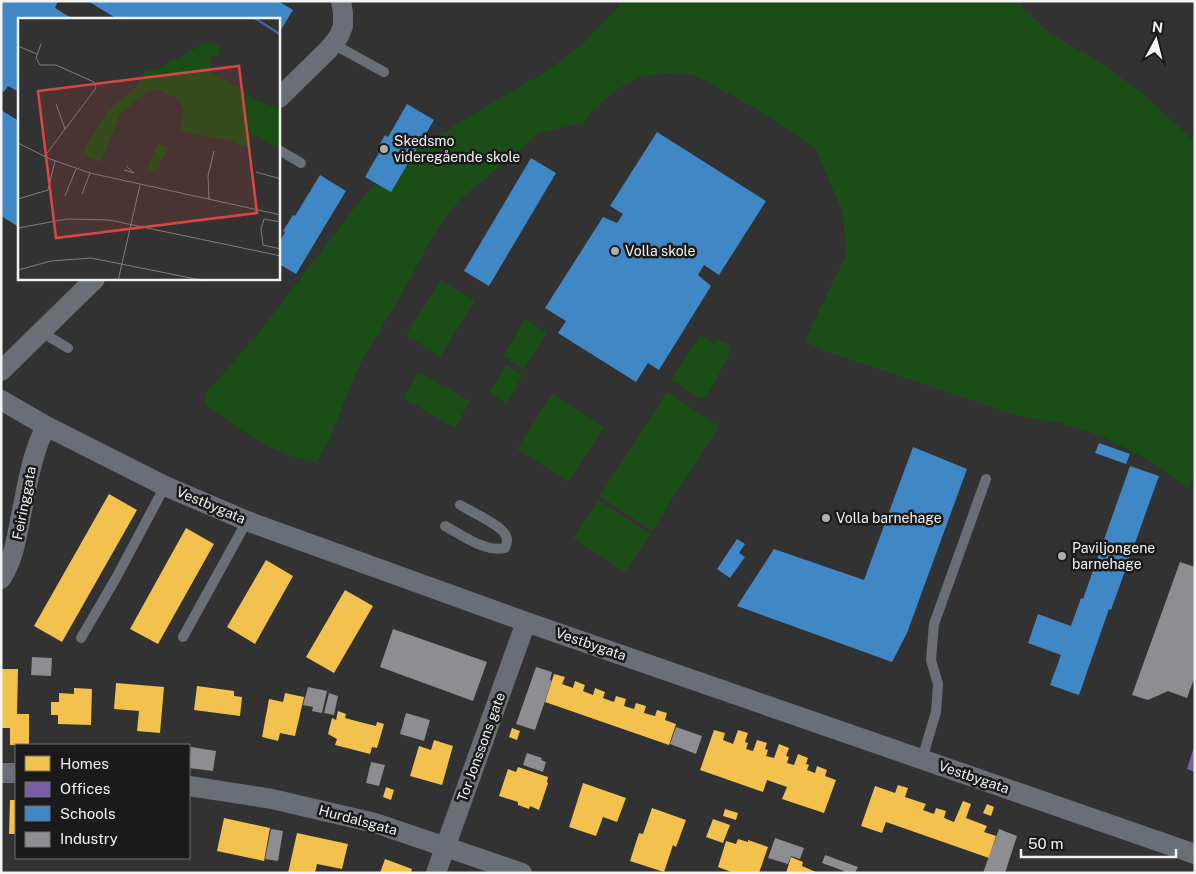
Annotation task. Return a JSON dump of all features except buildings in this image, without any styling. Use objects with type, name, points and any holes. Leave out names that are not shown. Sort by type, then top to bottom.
[{"type":"street","points":[[280,97],[334,44],[343,26],[341,1]]},
{"type":"street","points":[[1,371],[94,280]]},
{"type":"street","name":"Vestbygata","points":[[1,400],[46,426],[165,486],[247,521],[526,622],[1195,854]]},
{"type":"street","name":"Feiringgata","points":[[1,579],[10,566],[32,461],[46,426]]},
{"type":"street","name":"Tor Jonssons gate","points":[[436,873],[526,622]]},
{"type":"street","points":[[1,773],[15,773]]},
{"type":"street","name":"Hurdalsgata","points":[[190,786],[272,799],[322,810],[446,846],[522,873]]},
{"type":"lane","points":[[334,44],[384,72]]},
{"type":"lane","points":[[280,151],[301,163]]},
{"type":"lane","points":[[41,332],[68,348]]},
{"type":"lane","points":[[922,758],[936,712],[938,684],[931,660],[934,624],[986,479]]},
{"type":"lane","points":[[82,638],[165,486]]},
{"type":"lane","points":[[444,526],[476,542],[498,550],[505,548],[507,544],[506,535],[500,529],[460,505]]},
{"type":"lane","points":[[183,637],[247,521]]},
{"type":"green space","points":[[620,1],[1021,1],[1022,7],[1049,33],[1095,59],[1141,92],[1195,142],[1195,473],[1189,489],[1147,459],[1101,436],[1060,423],[1018,416],[821,350],[805,340],[846,255],[843,213],[815,148],[762,112],[694,75],[668,73],[638,77],[615,91],[597,106],[583,123],[539,133],[460,199],[431,239],[405,288],[359,366],[328,442],[316,462],[285,454],[271,447],[244,432],[205,405],[204,395],[253,340],[363,197],[397,161],[542,74],[581,46],[618,8]]},
{"type":"green space","points":[[441,280],[475,301],[440,357],[406,335]]},
{"type":"green space","points":[[525,319],[547,333],[523,369],[503,356]]},
{"type":"green space","points":[[700,335],[714,344],[716,340],[726,343],[730,349],[729,355],[706,398],[700,398],[671,380]]},
{"type":"green space","points":[[506,365],[523,375],[506,403],[489,393]]},
{"type":"green space","points":[[418,372],[470,401],[455,428],[403,398]]},
{"type":"green space","points":[[667,392],[719,426],[652,531],[600,496]]},
{"type":"green space","points":[[552,394],[604,427],[568,482],[517,449]]},
{"type":"green space","points":[[598,500],[650,534],[625,572],[573,538]]},
{"type":"place","name":"Skedsmo videregående skole","points":[[384,149]]},
{"type":"place","name":"Volla skole","points":[[615,251]]},
{"type":"place","name":"Volla barnehage","points":[[826,518]]},
{"type":"place","name":"Paviljongene barnehage","points":[[1062,556]]}]
